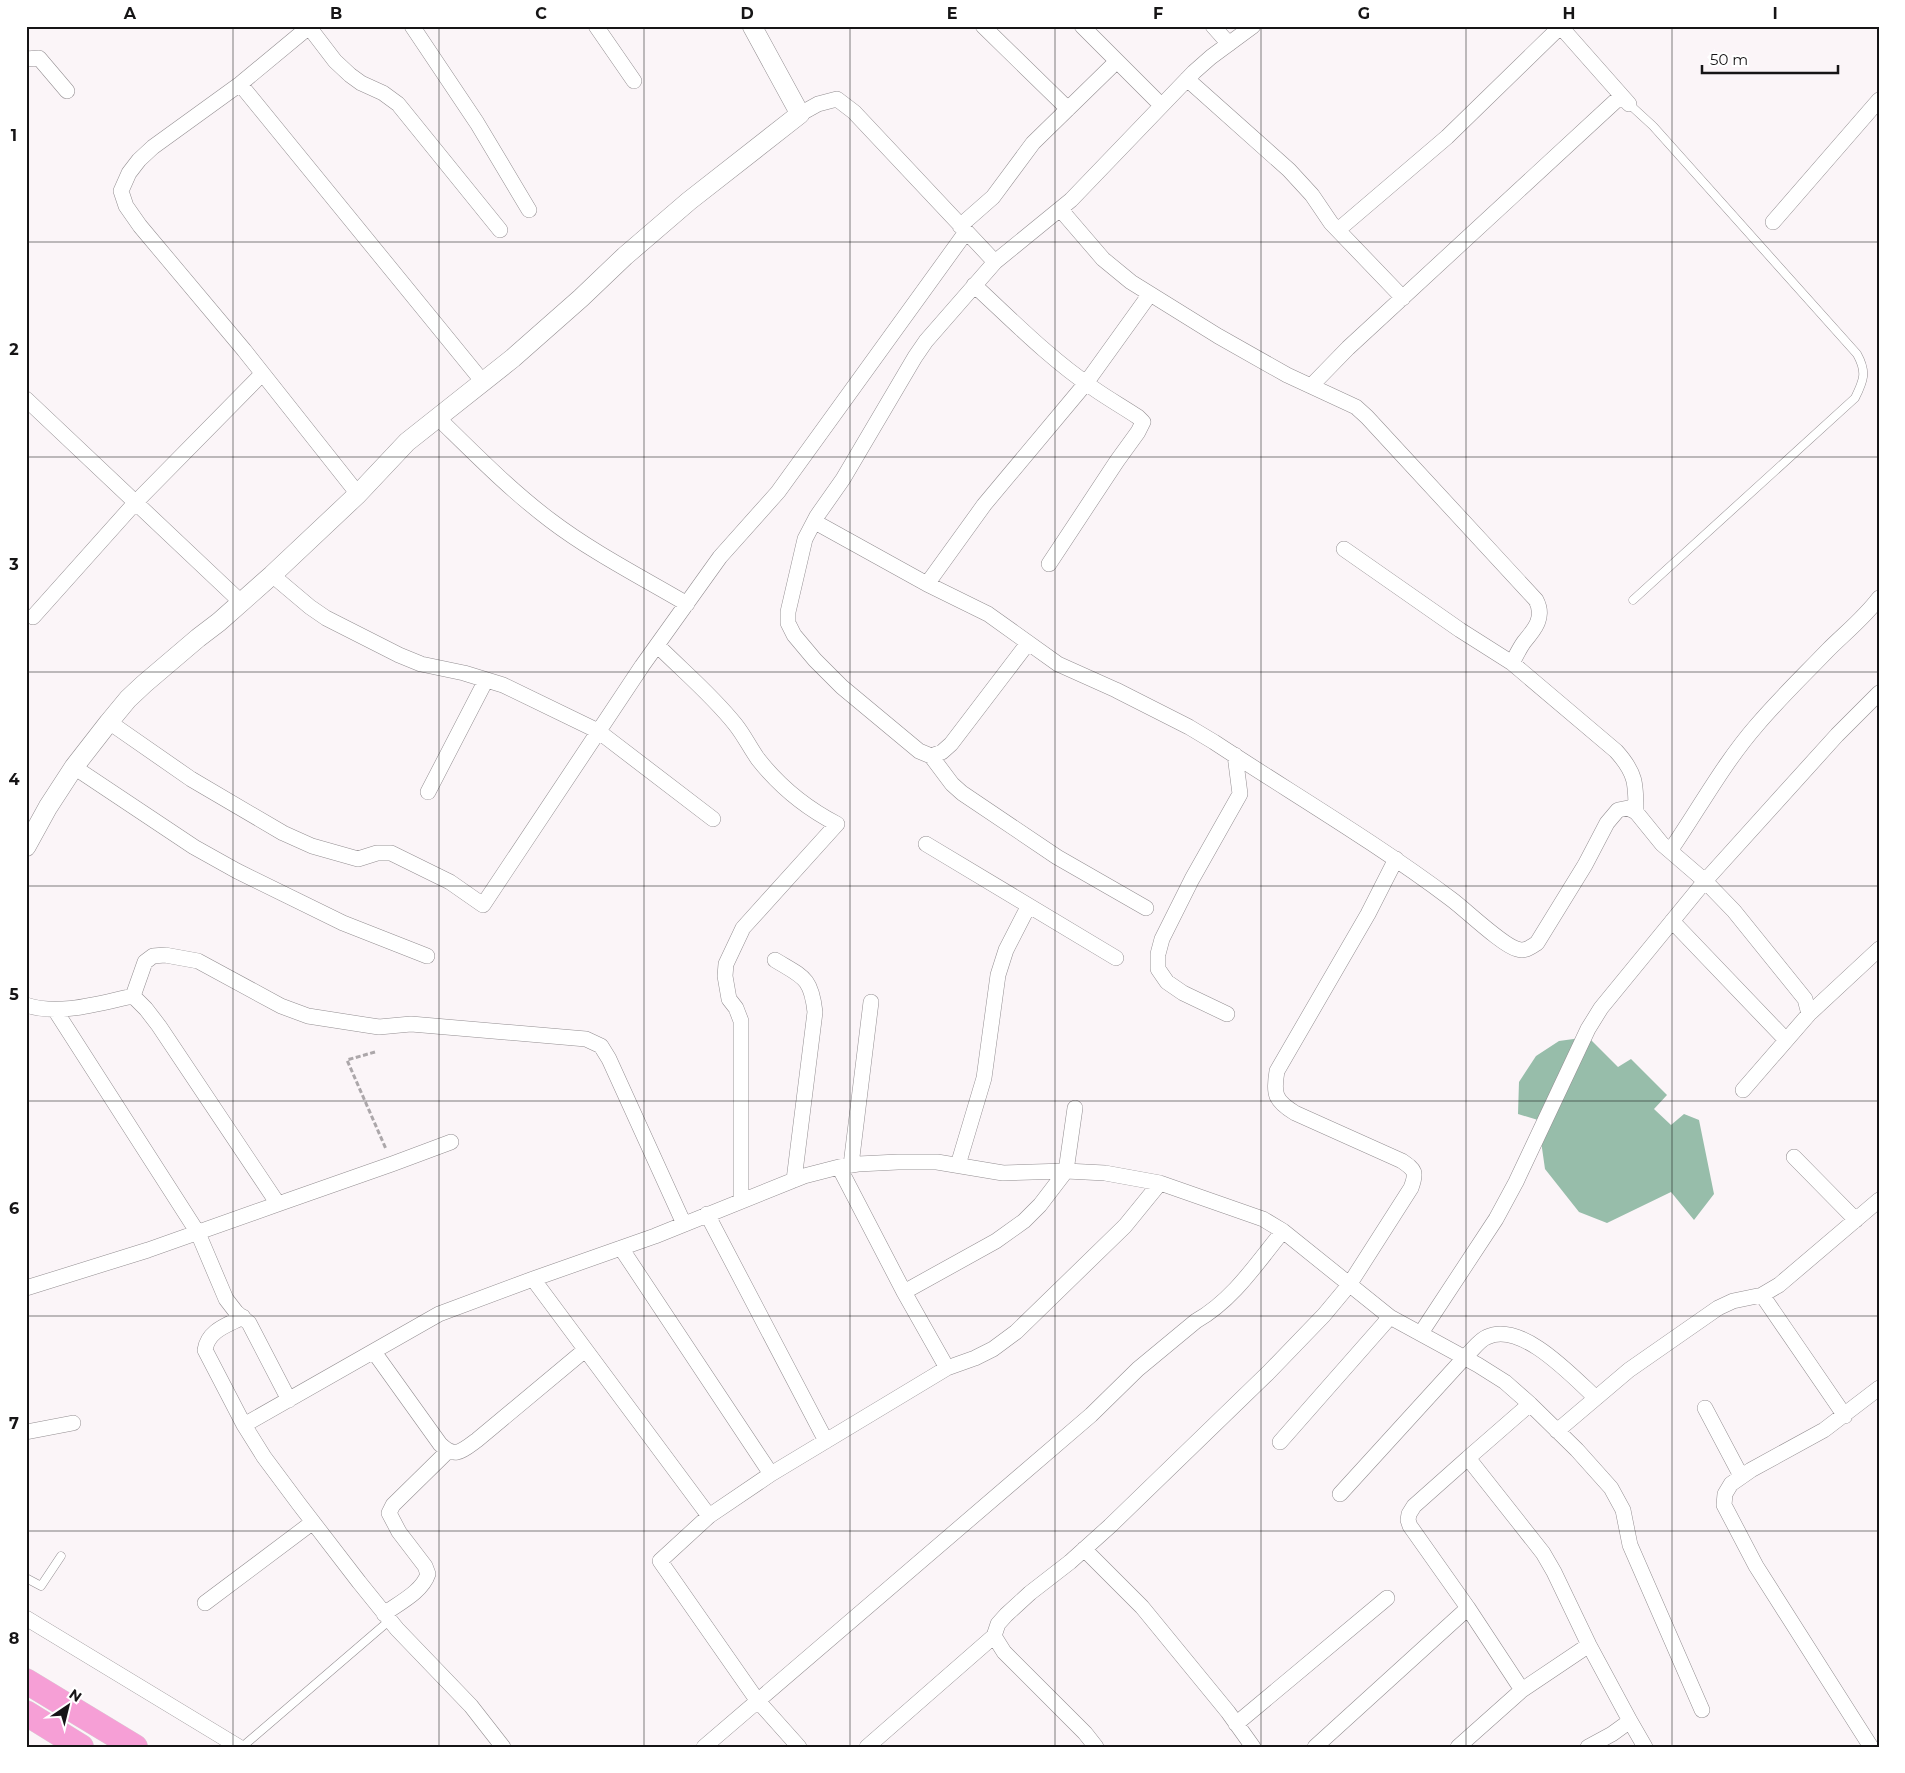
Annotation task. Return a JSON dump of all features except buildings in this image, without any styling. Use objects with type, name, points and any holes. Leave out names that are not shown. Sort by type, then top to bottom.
[{"type":"highway","points":[[26,1681],[135,1747]]},
{"type":"highway","points":[[28,1715],[81,1747]]},
{"type":"street","points":[[412,26],[477,122],[529,210]]},
{"type":"street","points":[[596,26],[634,82]]},
{"type":"street","points":[[752,26],[800,114]]},
{"type":"street","points":[[983,26],[1068,109]]},
{"type":"street","points":[[1082,26],[1161,105]]},
{"type":"street","points":[[1214,26],[1229,44]]},
{"type":"street","points":[[1146,908],[1057,858],[962,793],[952,784],[931,756],[919,751],[842,687],[814,660],[794,635],[788,623],[790,601],[796,583],[805,539],[857,456],[915,357],[995,262],[1071,200],[1187,79],[1211,57],[1253,26]]},
{"type":"street","points":[[1311,386],[1348,348],[1625,100],[1560,26],[1447,136],[1338,230]]},
{"type":"street","points":[[358,494],[140,226],[126,206],[122,191],[129,173],[153,147],[240,84],[309,27],[335,61],[350,75],[361,83],[383,93],[398,104],[500,230]]},
{"type":"street","points":[[26,59],[39,58],[67,91]]},
{"type":"street","points":[[109,722],[191,779],[283,833],[312,846],[358,859],[376,853],[391,853],[450,882],[483,905],[657,645],[720,557],[778,492],[801,461],[963,229],[993,197],[1033,143],[1116,61]]},
{"type":"street","points":[[1187,79],[1289,170],[1312,196],[1325,216],[1403,298]]},
{"type":"street","points":[[240,84],[483,382]]},
{"type":"street","points":[[26,847],[48,807],[74,767],[109,722],[144,684],[242,603],[358,494],[390,458],[437,417],[483,382],[569,309],[625,256],[689,202],[800,114],[818,104],[837,99],[854,112],[995,262]]},
{"type":"street","points":[[1773,222],[1879,100]]},
{"type":"street","points":[[1060,209],[1103,259],[1131,282],[1218,336],[1287,375],[1356,407],[1367,417],[1536,600],[1541,608],[1540,618],[1534,632],[1523,644],[1512,663]]},
{"type":"street","points":[[974,285],[1038,345],[1086,383],[1143,422],[1049,564]]},
{"type":"street","points":[[927,584],[984,506],[1086,383],[1150,294]]},
{"type":"street","points":[[33,617],[136,503],[262,374]]},
{"type":"street","points":[[26,399],[242,603]]},
{"type":"street","points":[[437,417],[510,488],[551,521],[687,604]]},
{"type":"street","points":[[815,522],[927,584],[988,614],[1058,664],[1189,727],[1235,755],[1396,859],[1518,950],[1529,949],[1537,943],[1585,866],[1607,823],[1618,810],[1628,808],[1636,812],[1662,844],[1705,881],[1734,911],[1805,999],[1809,1014]]},
{"type":"street","points":[[1344,549],[1460,630],[1512,663],[1604,741],[1627,764],[1634,783],[1636,812]]},
{"type":"street","points":[[272,575],[326,618],[399,656],[421,664],[486,680],[522,693],[598,731],[713,819]]},
{"type":"street","points":[[1670,851],[1697,811],[1710,787],[1755,727],[1828,650],[1860,620],[1879,598]]},
{"type":"street","points":[[931,756],[942,752],[951,744],[1028,643]]},
{"type":"street","points":[[657,645],[737,725],[757,758],[774,779],[805,805],[838,824],[743,928],[726,964],[725,976],[729,999],[736,1008],[741,1021],[741,1200]]},
{"type":"street","points":[[428,792],[486,680]]},
{"type":"street","points":[[1421,1334],[1496,1219],[1516,1182],[1600,1008],[1705,881],[1837,735],[1879,693]]},
{"type":"street","points":[[1227,1014],[1183,993],[1166,982],[1158,969],[1158,954],[1162,939],[1192,879],[1240,794],[1235,755]]},
{"type":"street","points":[[74,767],[194,847],[237,871],[342,923],[427,956]]},
{"type":"street","points":[[926,844],[1028,907],[1116,958]]},
{"type":"street","points":[[867,1747],[994,1636],[998,1624],[1006,1614],[1084,1549],[1268,1373],[1324,1315],[1349,1285],[1411,1188],[1415,1179],[1415,1172],[1402,1161],[1282,1106],[1276,1096],[1275,1083],[1278,1072],[1368,914],[1396,859]]},
{"type":"street","points":[[958,1165],[984,1078],[998,975],[1006,950],[1028,907]]},
{"type":"street","points":[[1672,921],[1786,1040]]},
{"type":"street","points":[[1744,1090],[1809,1014],[1879,949]]},
{"type":"street","points":[[133,996],[145,962],[153,956],[165,955],[198,961],[281,1006],[308,1016],[380,1027],[411,1024],[586,1039],[601,1046],[608,1059],[684,1224]]},
{"type":"street","points":[[774,960],[806,980],[813,995],[815,1012],[794,1180]]},
{"type":"street","points":[[26,1005],[55,1010],[92,1005],[133,996]]},
{"type":"street","points":[[133,996],[159,1026],[278,1204]]},
{"type":"street","points":[[872,1002],[845,1166],[904,1292],[947,1368]]},
{"type":"street","points":[[55,1010],[198,1233],[226,1299],[255,1332],[289,1400]]},
{"type":"street","points":[[904,1292],[996,1241],[1018,1225],[1040,1205],[1066,1171],[1075,1108]]},
{"type":"street","points":[[26,1288],[198,1233],[451,1142]]},
{"type":"street","points":[[1794,1157],[1856,1220]]},
{"type":"street","points":[[244,1425],[439,1314],[533,1278],[621,1248],[794,1180],[845,1166],[918,1161],[958,1165],[1003,1173],[1066,1171],[1105,1173],[1160,1183],[1263,1219],[1283,1231],[1325,1263],[1349,1285],[1390,1317],[1465,1357],[1505,1382],[1530,1404],[1611,1488],[1623,1510],[1630,1545],[1702,1710]]},
{"type":"street","points":[[799,1747],[757,1700],[660,1561],[709,1516],[771,1474],[947,1368],[993,1349],[1016,1332],[1125,1226],[1160,1183]]},
{"type":"street","points":[[1557,1431],[1628,1370],[1718,1308],[1733,1301],[1762,1295],[1779,1286],[1856,1220],[1877,1206]]},
{"type":"street","points":[[707,1214],[826,1441]]},
{"type":"street","points":[[704,1747],[1091,1415],[1138,1369],[1196,1321],[1207,1315],[1225,1300],[1283,1231]]},
{"type":"street","points":[[621,1248],[771,1474]]},
{"type":"street","points":[[533,1278],[709,1516]]},
{"type":"street","points":[[1762,1295],[1845,1416]]},
{"type":"street","points":[[243,1317],[208,1337],[205,1350],[244,1425],[264,1457],[387,1617],[416,1651],[466,1700],[503,1747]]},
{"type":"street","points":[[1280,1442],[1390,1317]]},
{"type":"street","points":[[1340,1494],[1465,1357],[1487,1337],[1502,1333],[1537,1347],[1596,1398]]},
{"type":"street","points":[[374,1352],[448,1452],[456,1453],[464,1450],[585,1350]]},
{"type":"street","points":[[1871,1747],[1761,1573],[1731,1522],[1724,1505],[1725,1494],[1731,1484],[1741,1476],[1824,1430],[1845,1416],[1879,1388]]},
{"type":"street","points":[[1522,1690],[1468,1608],[1416,1535],[1408,1520],[1414,1506],[1530,1404]]},
{"type":"street","points":[[1705,1408],[1741,1476]]},
{"type":"street","points":[[26,1432],[73,1423]]},
{"type":"street","points":[[387,1617],[426,1582],[428,1574],[425,1566],[399,1532],[389,1513],[393,1505],[448,1452]]},
{"type":"street","points":[[1468,1458],[1543,1553],[1554,1572],[1588,1646],[1645,1747]]},
{"type":"street","points":[[205,1603],[313,1522]]},
{"type":"street","points":[[1084,1549],[1142,1607],[1253,1747]]},
{"type":"street","points":[[1236,1724],[1387,1598]]},
{"type":"street","points":[[1314,1747],[1468,1608]]},
{"type":"street","points":[[26,1618],[240,1747]]},
{"type":"street","points":[[994,1636],[997,1644],[1004,1652],[1096,1747]]},
{"type":"street","points":[[1458,1747],[1522,1690],[1588,1646]]},
{"type":"street","points":[[1588,1747],[1612,1734],[1630,1721]]},
{"type":"lane","points":[[1625,100],[1653,126],[1857,354],[1864,367],[1863,383],[1855,398],[1633,600]]},
{"type":"lane","points":[[26,1578],[41,1586],[61,1556]]},
{"type":"lane","points":[[240,1747],[387,1617]]},
{"type":"path","points":[[375,1052],[347,1060],[392,1164]]},
{"type":"shaded area","points":[[1588,1037],[1618,1067],[1631,1059],[1667,1095],[1654,1109],[1671,1125],[1684,1114],[1699,1120],[1714,1194],[1694,1220],[1671,1192],[1607,1223],[1579,1212],[1545,1169],[1538,1120],[1518,1114],[1519,1082],[1536,1056],[1559,1041]]}]
